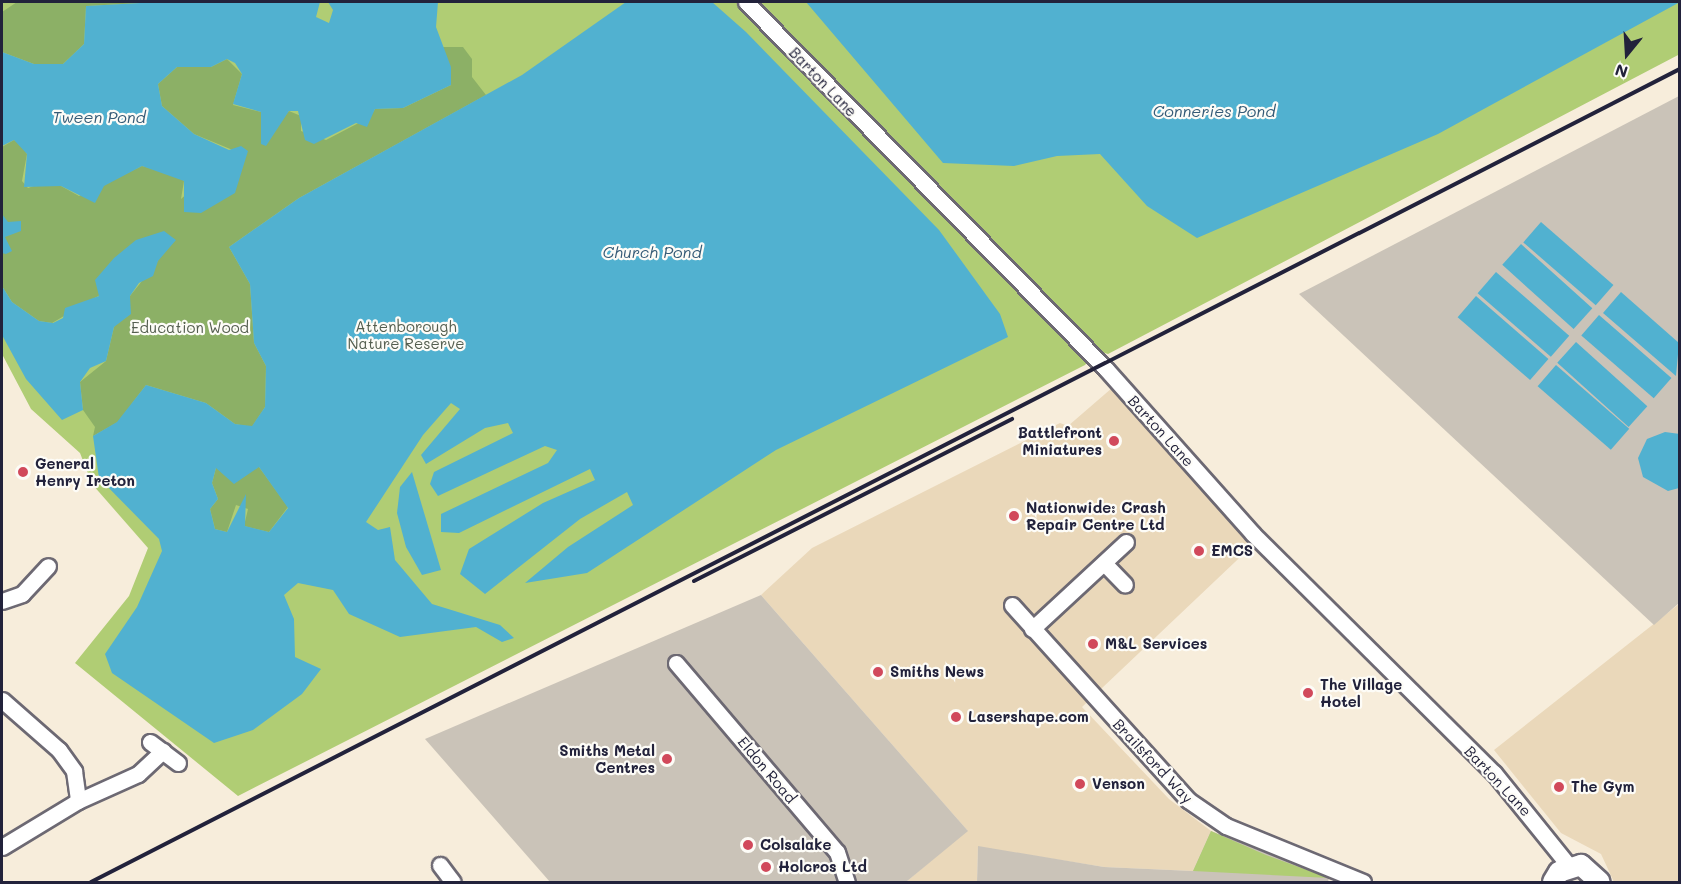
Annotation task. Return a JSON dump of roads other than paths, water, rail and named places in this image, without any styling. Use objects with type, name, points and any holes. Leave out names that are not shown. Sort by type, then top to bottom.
[{"type":"street","name":"Barton Lane","points":[[746,2],[1106,369],[1253,534],[1494,773],[1569,866],[1588,868],[1600,882]]},
{"type":"street","points":[[1032,629],[1126,542]]},
{"type":"street","points":[[1104,563],[1125,585]]},
{"type":"street","points":[[2,601],[22,594],[48,566]]},
{"type":"street","name":"Brailsford Way","points":[[1012,605],[1173,786],[1210,817],[1363,882]]},
{"type":"street","name":"Eldon Road","points":[[676,663],[837,852],[848,882]]},
{"type":"street","points":[[2,700],[59,750],[74,771],[78,801]]},
{"type":"street","points":[[150,742],[178,763]]},
{"type":"street","points":[[2,847],[78,801],[138,774],[163,751]]},
{"type":"street","points":[[440,865],[453,882]]},
{"type":"street","points":[[1553,882],[1569,866]]},
{"type":"water","name":"Tween Pond","points":[[158,2],[320,2],[316,17],[329,23],[333,10],[328,2],[438,2],[436,27],[451,67],[451,85],[403,108],[375,109],[367,127],[356,123],[314,144],[305,140],[298,111],[289,111],[266,146],[261,144],[261,112],[233,104],[242,74],[235,63],[227,59],[211,67],[177,67],[158,84],[162,106],[194,134],[229,150],[241,146],[248,151],[235,193],[201,213],[184,212],[184,181],[142,166],[104,186],[95,203],[61,186],[24,187],[27,154],[14,140],[2,146],[2,52],[34,64],[63,64],[84,44],[86,6]]},
{"type":"water","name":"Church Pond","points":[[626,2],[712,2],[746,32],[939,230],[1000,314],[1008,337],[776,450],[587,573],[525,583],[568,547],[633,505],[627,492],[580,519],[485,594],[460,574],[469,549],[543,503],[595,480],[590,469],[459,533],[441,532],[441,514],[548,463],[557,450],[545,446],[438,496],[430,484],[434,472],[513,433],[508,423],[485,428],[426,464],[421,455],[460,409],[451,403],[423,435],[366,522],[378,530],[390,527],[395,560],[432,604],[500,625],[514,638],[502,642],[476,627],[400,637],[349,614],[333,590],[298,583],[284,595],[294,619],[295,657],[321,669],[302,694],[253,730],[214,743],[112,673],[105,654],[137,607],[162,551],[159,539],[99,478],[93,436],[117,422],[146,385],[206,403],[235,424],[252,426],[265,407],[266,366],[254,343],[250,284],[229,247],[299,198],[522,75]],"holes":[[[259,467],[288,508],[269,532],[245,526],[246,494],[227,532],[215,529],[210,509],[218,499],[212,483],[216,468],[234,484]]]},
{"type":"water","name":"Conneries Pond","points":[[806,2],[1680,2],[1438,134],[1197,238],[1147,206],[1100,154],[1057,156],[1014,166],[943,163]]},
{"type":"water","points":[[2,214],[8,222],[21,221],[21,231],[5,237],[12,251],[6,254],[2,253]]},
{"type":"water","points":[[1541,222],[1613,285],[1596,305],[1523,242]]},
{"type":"water","points":[[164,231],[176,240],[158,261],[153,276],[139,283],[130,296],[131,314],[114,327],[106,361],[90,368],[80,382],[83,410],[62,420],[26,379],[2,335],[2,286],[12,302],[39,321],[53,323],[63,318],[65,308],[99,296],[95,280],[114,258],[136,240]]},
{"type":"water","points":[[1521,244],[1592,308],[1574,329],[1502,265]]},
{"type":"water","points":[[1496,272],[1569,336],[1551,357],[1478,293]]},
{"type":"water","points":[[1621,292],[1679,343],[1676,376],[1603,313]]},
{"type":"water","points":[[1476,296],[1548,359],[1530,380],[1458,317]]},
{"type":"water","points":[[1599,315],[1671,378],[1654,398],[1581,335]]},
{"type":"water","points":[[1576,342],[1647,406],[1629,427],[1557,363]]},
{"type":"water","points":[[1556,365],[1629,429],[1611,450],[1538,386]]},
{"type":"water","points":[[1665,432],[1680,434],[1679,488],[1668,491],[1643,477],[1638,458],[1647,439]]},
{"type":"water","points":[[412,472],[441,570],[422,575],[406,547],[397,513],[400,487]]},
{"type":"railway","points":[[91,882],[1680,69]]},
{"type":"railway","points":[[694,581],[1012,419]]},
{"type":"place","name":"Battlefront Miniatures","points":[[1114,441]]},
{"type":"place","name":"General Henry Ireton","points":[[23,472]]},
{"type":"place","name":"Nationwide: Crash Repair Centre Ltd","points":[[1014,516]]},
{"type":"place","name":"EMCS","points":[[1199,551]]},
{"type":"place","name":"M&L Services","points":[[1093,644]]},
{"type":"place","name":"Smiths News","points":[[878,672]]},
{"type":"place","name":"The Village Hotel","points":[[1308,693]]},
{"type":"place","name":"Lasershape.com","points":[[956,717]]},
{"type":"place","name":"Smiths Metal Centres","points":[[667,759]]},
{"type":"place","name":"Venson","points":[[1080,784]]},
{"type":"place","name":"The Gym","points":[[1559,787]]},
{"type":"place","name":"Colsalake","points":[[748,845]]},
{"type":"place","name":"Holcros Ltd","points":[[766,867]]},
{"type":"park label","name":"Education Wood","points":[[190,328]]},
{"type":"park label","name":"Attenborough Nature Reserve","points":[[406,334]]}]
